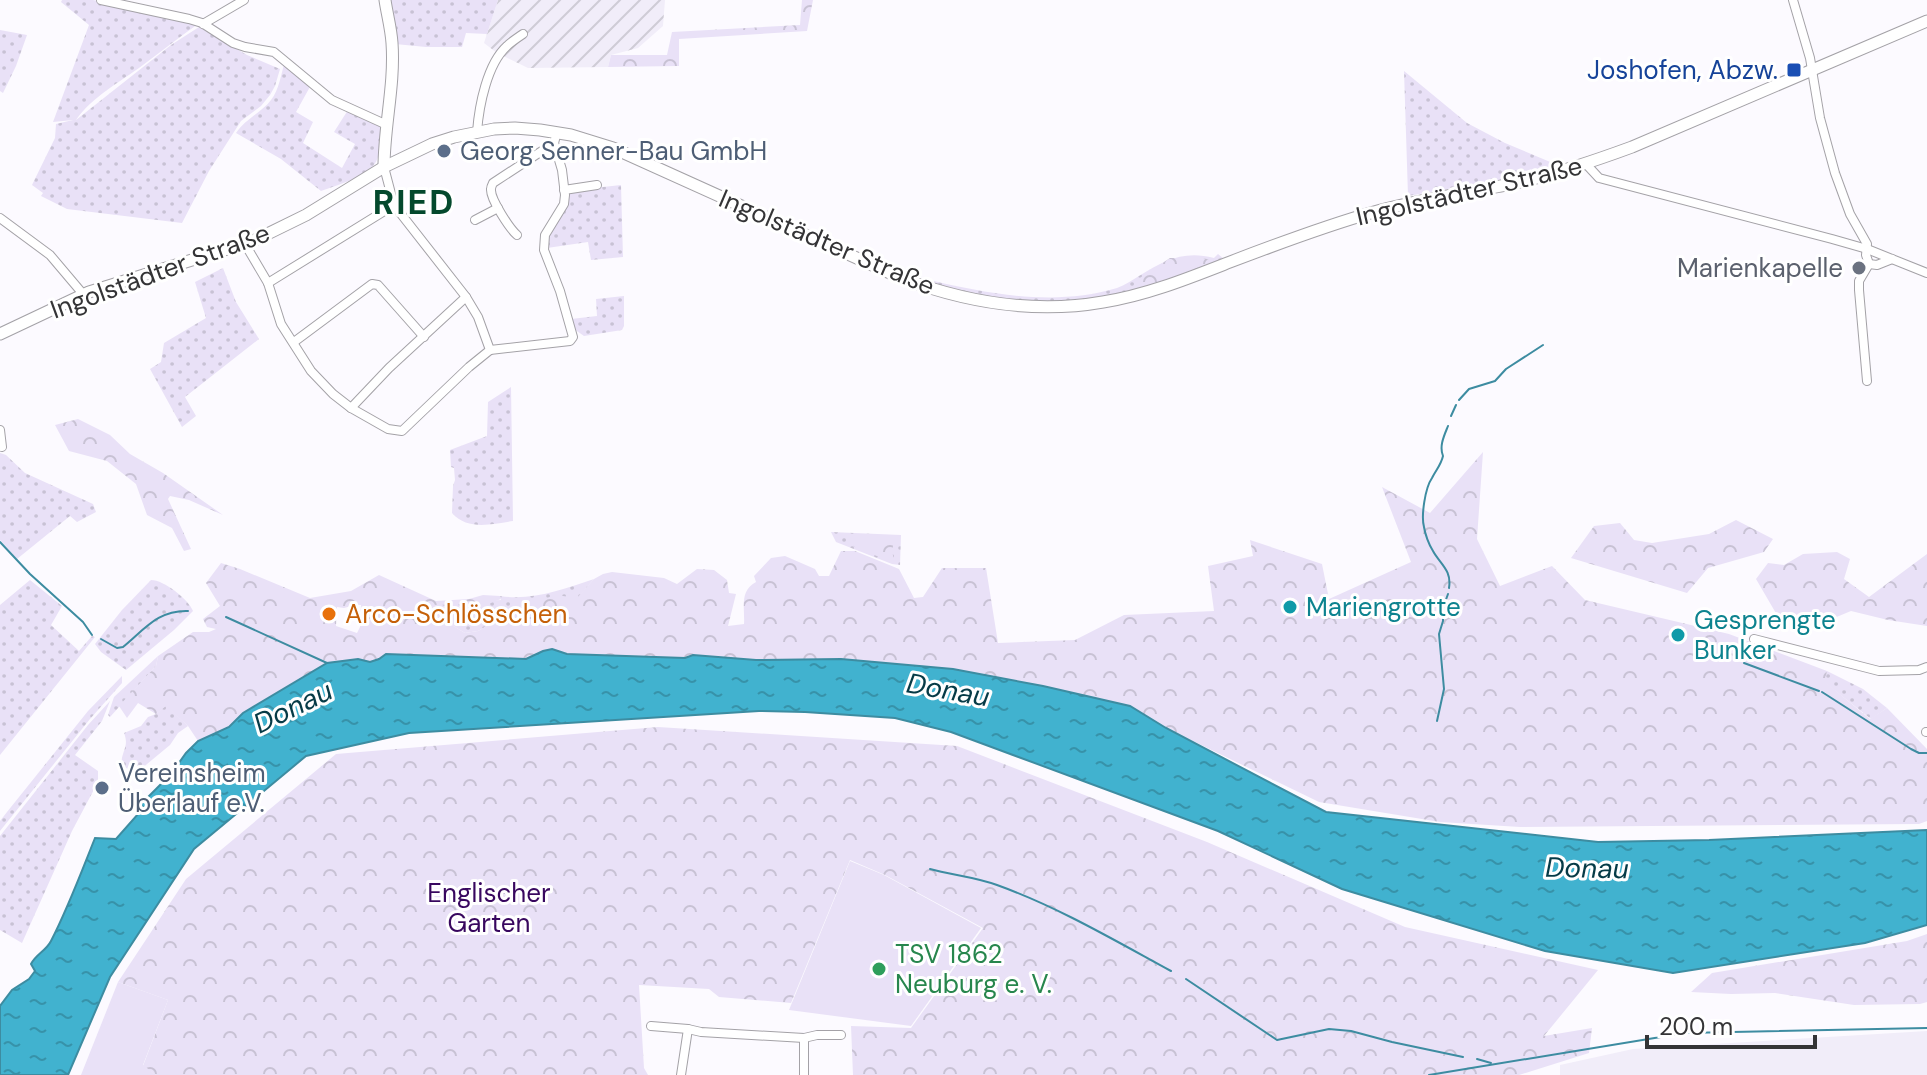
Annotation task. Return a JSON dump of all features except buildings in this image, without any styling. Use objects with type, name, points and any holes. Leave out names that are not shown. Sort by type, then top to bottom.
[{"type":"main road","points":[[384,167],[392,43],[385,0]]},
{"type":"main road","name":"Ingolstädter Straße","points":[[0,334],[83,294],[245,244],[306,215],[384,167],[432,144],[477,132],[515,128],[556,138],[593,141],[613,148],[901,278],[937,291],[972,300],[1017,305],[1106,302],[1147,292],[1352,218],[1516,183],[1586,164],[1927,21]]},
{"type":"street","points":[[101,0],[189,19],[233,43],[274,52],[332,100],[387,125]]},
{"type":"street","points":[[203,24],[244,0]]},
{"type":"street","points":[[1793,0],[1835,173],[1850,214],[1867,244],[1869,264],[1859,281],[1867,381]]},
{"type":"street","points":[[477,132],[481,103],[496,59],[506,46],[523,34]]},
{"type":"street","points":[[245,244],[268,283],[281,324],[311,371],[351,408],[388,429],[402,431],[490,350],[570,341],[573,337],[544,250],[545,235],[564,204],[556,138],[493,183],[491,193],[517,235]]},
{"type":"street","points":[[1586,164],[1599,178],[1867,249],[1927,273]]},
{"type":"street","points":[[384,167],[394,205],[466,297],[478,317],[490,350]]},
{"type":"street","points":[[564,190],[597,185]]},
{"type":"street","points":[[268,283],[394,205]]},
{"type":"street","points":[[475,220],[498,208]]},
{"type":"street","points":[[0,218],[50,255],[83,294]]},
{"type":"street","points":[[1869,264],[1877,265],[1892,259]]},
{"type":"street","points":[[294,342],[372,284],[378,285],[424,337]]},
{"type":"street","points":[[351,408],[466,297]]},
{"type":"street","points":[[0,430],[2,447]]},
{"type":"street","points":[[1754,639],[1879,671],[1927,667]]},
{"type":"street","points":[[651,1026],[804,1038],[841,1035]]},
{"type":"street","points":[[681,1075],[688,1029]]},
{"type":"street","points":[[804,1038],[804,1075]]},
{"type":"shaded area","points":[[498,0],[665,0],[663,26],[638,48],[611,55],[608,67],[528,68],[484,43]]},
{"type":"shaded area","points":[[1927,1031],[1927,1075],[1560,1075],[1560,1065],[1633,1049]]},
{"type":"green space","points":[[62,0],[93,0],[198,24],[98,97],[76,120],[171,45],[199,27],[247,55],[280,69],[270,95],[241,121],[209,171],[182,223],[67,209],[41,196],[43,193],[32,185],[55,138],[56,124],[73,120],[53,122],[89,25]]},
{"type":"green space","points":[[388,0],[498,0],[487,34],[466,33],[462,47],[426,47],[395,44]]},
{"type":"green space","points":[[802,0],[813,0],[807,31],[679,39],[679,66],[608,67],[611,55],[667,55],[672,32],[800,25]]},
{"type":"green space","points":[[0,30],[27,35],[3,93],[0,91]]},
{"type":"green space","points":[[285,61],[311,85],[296,112],[313,122],[303,143],[342,168],[355,144],[334,132],[348,110],[383,126],[378,157],[370,169],[321,191],[281,159],[236,133],[274,96]]},
{"type":"green space","points":[[1404,71],[1467,123],[1556,167],[1408,196]]},
{"type":"green space","points":[[621,185],[623,257],[591,260],[588,242],[547,248],[546,238],[567,191]]},
{"type":"green space","points":[[1218,254],[1224,259],[1166,281],[1108,296],[1078,300],[1017,301],[932,285],[934,281],[1002,294],[1072,296],[1117,288],[1174,258],[1193,255],[1214,258]]},
{"type":"green space","points":[[1170,258],[1214,261],[1141,288],[1134,282]]},
{"type":"green space","points":[[223,268],[236,302],[259,339],[185,397],[196,416],[182,427],[150,369],[161,362],[164,343],[206,318],[195,282]]},
{"type":"green space","points":[[624,296],[622,330],[584,336],[574,329],[571,319],[597,316],[596,299]]},
{"type":"green space","points":[[511,387],[513,521],[489,525],[465,522],[452,513],[455,480],[450,450],[487,436],[488,402]]},
{"type":"green space","points":[[78,419],[110,435],[130,454],[223,515],[189,500],[170,496],[168,499],[191,549],[184,551],[172,528],[147,515],[136,484],[107,461],[69,451],[55,425]]},
{"type":"green space","points":[[1483,452],[1477,539],[1500,586],[1552,566],[1585,600],[1729,634],[1827,671],[1825,682],[1870,719],[1887,708],[1927,749],[1927,821],[1919,824],[1520,827],[1440,822],[1319,802],[1166,728],[1130,706],[953,669],[841,659],[756,660],[550,651],[526,659],[379,659],[370,662],[358,659],[243,713],[229,727],[198,741],[188,726],[166,706],[156,714],[138,703],[127,718],[119,706],[156,666],[158,656],[193,632],[216,629],[207,627],[203,619],[220,606],[206,583],[221,563],[310,598],[351,591],[379,575],[436,601],[500,596],[501,599],[488,604],[428,605],[427,610],[465,633],[478,631],[520,607],[556,595],[577,598],[594,579],[603,574],[612,572],[664,578],[677,584],[697,569],[714,570],[727,580],[729,593],[736,594],[728,626],[744,624],[747,590],[756,582],[754,576],[771,558],[785,556],[815,569],[819,576],[829,576],[841,551],[855,551],[899,569],[914,598],[923,597],[942,568],[986,568],[998,643],[1075,640],[1124,615],[1214,611],[1208,566],[1253,556],[1250,540],[1322,564],[1329,599],[1411,562],[1382,487],[1430,513]],"holes":[[[361,605],[357,633],[336,626],[337,607]]]},
{"type":"green space","points":[[0,453],[25,473],[93,504],[96,512],[77,522],[70,516],[17,559],[0,540]]},
{"type":"green space","points":[[1736,520],[1773,539],[1764,552],[1708,568],[1687,593],[1571,558],[1594,526],[1620,523],[1634,540],[1652,543],[1709,534]]},
{"type":"green space","points":[[831,532],[901,535],[900,565],[836,542]]},
{"type":"green space","points":[[854,537],[895,538],[892,550],[894,561],[853,546]]},
{"type":"green space","points":[[1837,552],[1850,559],[1844,579],[1869,597],[1927,554],[1927,626],[1851,611],[1822,623],[1777,615],[1756,579],[1768,563],[1784,565],[1803,554]]},
{"type":"green space","points":[[594,579],[577,599],[520,607],[478,631],[465,633],[427,610],[428,604],[536,595]]},
{"type":"green space","points":[[30,580],[62,606],[51,625],[79,651],[92,636],[95,637],[0,755],[0,605]]},
{"type":"green space","points":[[151,580],[175,591],[193,611],[126,670],[95,644]]},
{"type":"green space","points":[[158,656],[156,666],[110,717],[114,697]]},
{"type":"green space","points":[[1827,671],[1863,689],[1887,708],[1871,719],[1824,682]]},
{"type":"green space","points":[[122,676],[122,683],[0,831],[0,821],[7,812],[88,711]]},
{"type":"green space","points":[[110,701],[102,721],[75,755],[98,771],[98,782],[72,831],[22,943],[0,930],[0,836]]},
{"type":"green space","points":[[166,705],[188,726],[135,774],[122,765],[126,742],[124,733],[141,726]]},
{"type":"green space","name":"Englischer Garten","points":[[658,727],[957,746],[1207,842],[1405,927],[1598,970],[1544,1036],[1592,1028],[1589,1053],[1519,1075],[853,1075],[851,1026],[911,1028],[983,928],[885,875],[850,860],[791,1003],[719,997],[709,989],[639,985],[644,1068],[648,1075],[156,1075],[143,1066],[168,1000],[118,982],[186,879],[336,754]]},
{"type":"green space","name":"TSV 1862 Neuburg e. V.","points":[[850,861],[884,875],[981,928],[911,1026],[789,1010]]},
{"type":"green space","points":[[1927,934],[1927,1002],[1920,1004],[1854,1005],[1775,993],[1691,992],[1712,973],[1907,941]]},
{"type":"green space","points":[[118,982],[168,1000],[143,1065],[156,1075],[81,1075]]},
{"type":"water","name":"Donau","points":[[552,649],[567,654],[685,658],[693,655],[756,660],[841,659],[953,669],[1043,686],[1130,706],[1326,812],[1598,842],[1927,830],[1927,925],[1865,943],[1673,973],[1545,951],[1342,889],[1218,831],[951,732],[895,718],[759,711],[409,733],[306,756],[194,849],[110,977],[68,1075],[0,1075],[0,1006],[12,990],[35,971],[31,964],[51,941],[95,838],[116,839],[139,813],[138,807],[198,741],[229,727],[243,713],[327,663],[358,659],[370,662],[386,654],[526,659]]},
{"type":"waterway","points":[[1459,400],[1469,389],[1495,381],[1506,369],[1543,345]]},
{"type":"waterway","points":[[1451,416],[1456,405]]},
{"type":"waterway","points":[[1448,426],[1442,445],[1442,459],[1427,488],[1423,516],[1427,539],[1447,572],[1449,588]]},
{"type":"waterway","points":[[0,542],[83,622],[92,635]]},
{"type":"waterway","points":[[1437,721],[1444,689],[1439,634],[1448,594]]},
{"type":"waterway","points":[[101,639],[117,648],[123,647],[160,617],[188,611]]},
{"type":"waterway","name":"Donau","points":[[226,617],[327,663]]},
{"type":"waterway","points":[[1744,663],[1819,691]]},
{"type":"waterway","points":[[1822,692],[1911,749],[1927,753]]},
{"type":"waterway","points":[[930,869],[981,880],[1042,903],[1171,971]]},
{"type":"waterway","points":[[1186,979],[1277,1040],[1329,1029],[1351,1031],[1463,1057]]},
{"type":"waterway","points":[[1429,1075],[1685,1033],[1927,1028]]},
{"type":"waterway","points":[[1477,1059],[1491,1063]]},
{"type":"place","name":"Joshofen, Abzw.","points":[[1794,70]]},
{"type":"place","name":"Georg Senner-Bau GmbH","points":[[444,151]]},
{"type":"place","name":"Marienkapelle","points":[[1859,268]]},
{"type":"place","name":"Mariengrotte","points":[[1290,607]]},
{"type":"place","name":"Arco-Schlösschen","points":[[329,614]]},
{"type":"place","name":"Gesprengte Bunker","points":[[1678,635]]},
{"type":"place","name":"Vereinsheim Überlauf e.V.","points":[[102,788]]},
{"type":"place","name":"TSV 1862 Neuburg e. V.","points":[[879,969]]},
{"type":"district","name":"RIED","points":[[414,202]]}]
